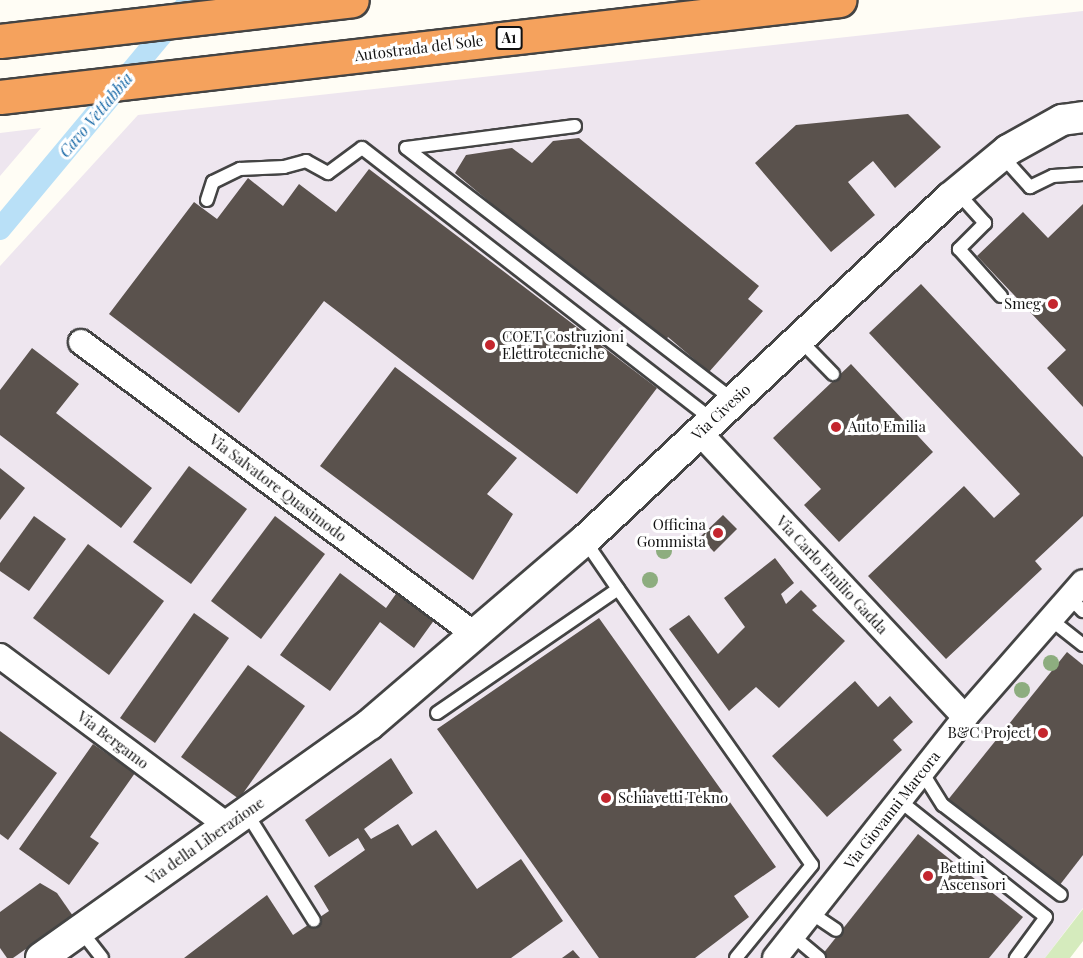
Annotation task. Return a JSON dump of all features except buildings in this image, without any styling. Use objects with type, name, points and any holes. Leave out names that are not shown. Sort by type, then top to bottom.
[{"type":"highway","points":[[0,40],[125,26],[243,9],[352,0]]},
{"type":"highway","name":"Autostrada del Sole","points":[[0,97],[839,0]]},
{"type":"street","name":"Via Civesio","points":[[369,725],[585,540],[957,192],[1002,155],[1062,120],[1083,117]]},
{"type":"street","name":"Via Salvatore Quasimodo","points":[[81,342],[474,634]]},
{"type":"street","name":"Via Carlo Emilio Gadda","points":[[715,417],[965,717]]},
{"type":"street","name":"Via Giovanni Marcora","points":[[775,958],[965,717],[1050,619],[1078,597]]},
{"type":"street","name":"Via Bergamo","points":[[0,656],[236,818]]},
{"type":"street","name":"Via della Liberazione","points":[[41,958],[369,725]]},
{"type":"lane","points":[[575,126],[406,147],[715,417]]},
{"type":"lane","points":[[207,200],[213,182],[240,169],[284,167],[306,161],[328,173],[362,148],[715,417]]},
{"type":"lane","points":[[1002,155],[1030,187],[1053,176],[1083,174]]},
{"type":"lane","points":[[957,192],[985,223],[959,249],[1000,296]]},
{"type":"lane","points":[[799,339],[833,374]]},
{"type":"lane","points":[[585,540],[812,865],[735,958]]},
{"type":"lane","points":[[437,714],[618,589]]},
{"type":"lane","points":[[1050,619],[1083,645]]},
{"type":"lane","points":[[922,772],[943,805],[1062,895]]},
{"type":"lane","points":[[900,801],[1046,917],[1016,958]]},
{"type":"lane","points":[[236,818],[314,921]]},
{"type":"lane","points":[[811,913],[836,930]]},
{"type":"lane","points":[[81,930],[102,958]]},
{"type":"lane","points":[[793,936],[819,958]]},
{"type":"shaded area","points":[[1083,11],[1083,908],[1045,958],[0,958],[0,266],[138,115]]},
{"type":"shaded area","points":[[41,128],[0,176],[0,133]]},
{"type":"green space","points":[[1083,909],[1083,941],[1070,958],[1045,958]]},
{"type":"waterway","name":"Cavo Vettabbia","points":[[0,229],[191,0]]},
{"type":"place","name":"Smeg","points":[[1053,304]]},
{"type":"place","name":"COET Costruzioni Elettrotecniche","points":[[490,345]]},
{"type":"place","name":"Auto Emilia","points":[[836,427]]},
{"type":"place","name":"Officina Gommista","points":[[718,533]]},
{"type":"place","name":"B&C Project","points":[[1043,733]]},
{"type":"place","name":"Schiavetti Tekno","points":[[606,798]]},
{"type":"place","name":"Bettini Ascensori","points":[[928,876]]}]
